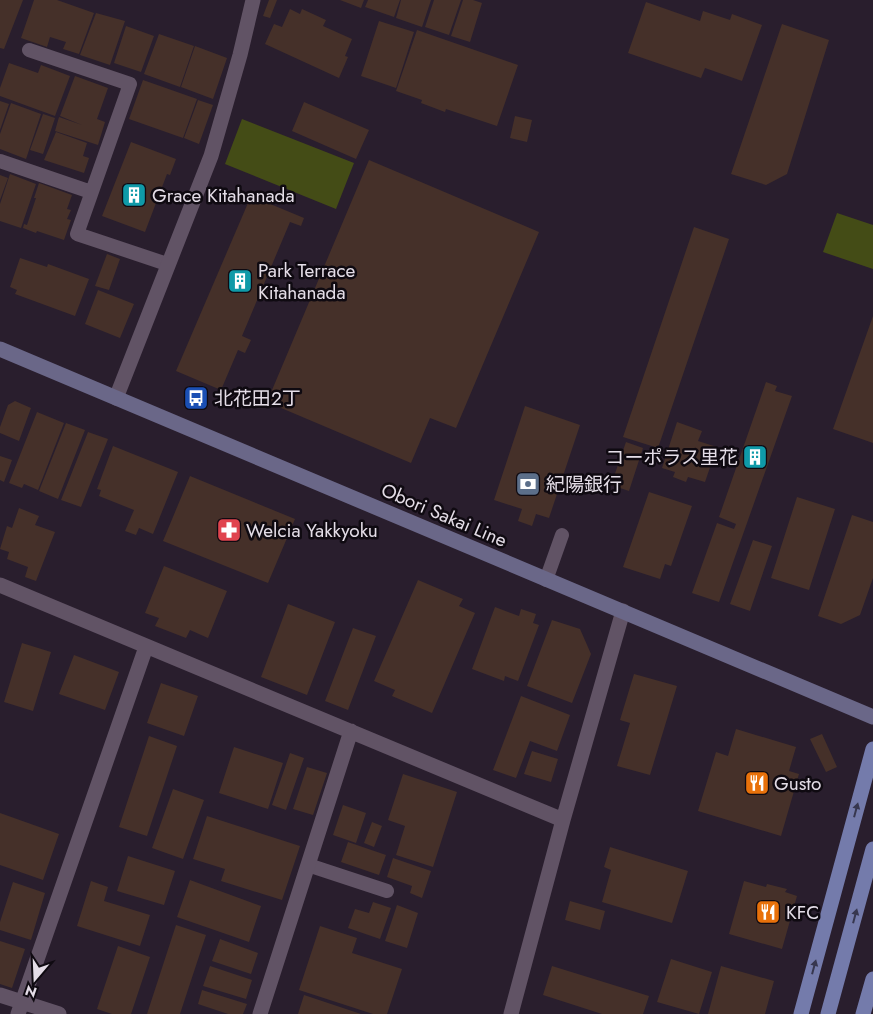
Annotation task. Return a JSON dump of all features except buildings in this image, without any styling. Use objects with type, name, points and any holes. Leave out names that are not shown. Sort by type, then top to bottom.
[{"type":"main road","name":"Obori Sakai Line","points":[[0,349],[873,717]]},
{"type":"main road","points":[[801,1014],[873,749]]},
{"type":"main road","points":[[828,1014],[873,850]]},
{"type":"main road","points":[[863,1014],[873,979]]},
{"type":"street","points":[[116,398],[211,156],[240,55],[253,0]]},
{"type":"street","points":[[0,585],[563,820]]},
{"type":"street","points":[[511,1014],[563,820],[623,611]]},
{"type":"street","points":[[20,1008],[146,647]]},
{"type":"street","points":[[260,1014],[350,731]]},
{"type":"street","points":[[0,994],[20,1008],[59,1014]]},
{"type":"lane","points":[[29,50],[130,84],[77,234],[167,264]]},
{"type":"lane","points":[[0,161],[92,192]]},
{"type":"lane","points":[[546,580],[562,535]]},
{"type":"lane","points":[[308,865],[387,891]]},
{"type":"green space","points":[[242,119],[354,163],[336,209],[225,164]]},
{"type":"green space","points":[[837,213],[873,225],[873,269],[823,252]]},
{"type":"place","name":"Grace Kitahanada","points":[[134,195]]},
{"type":"place","name":"Park Terrace Kitahanada","points":[[240,281]]},
{"type":"place","name":"北花田2丁","points":[[196,398]]},
{"type":"place","name":"コーポラス里花","points":[[755,457]]},
{"type":"place","name":"紀陽銀行","points":[[528,484]]},
{"type":"place","name":"Welcia Yakkyoku","points":[[229,530]]},
{"type":"place","name":"Gusto","points":[[757,783]]},
{"type":"place","name":"KFC","points":[[768,912]]}]
